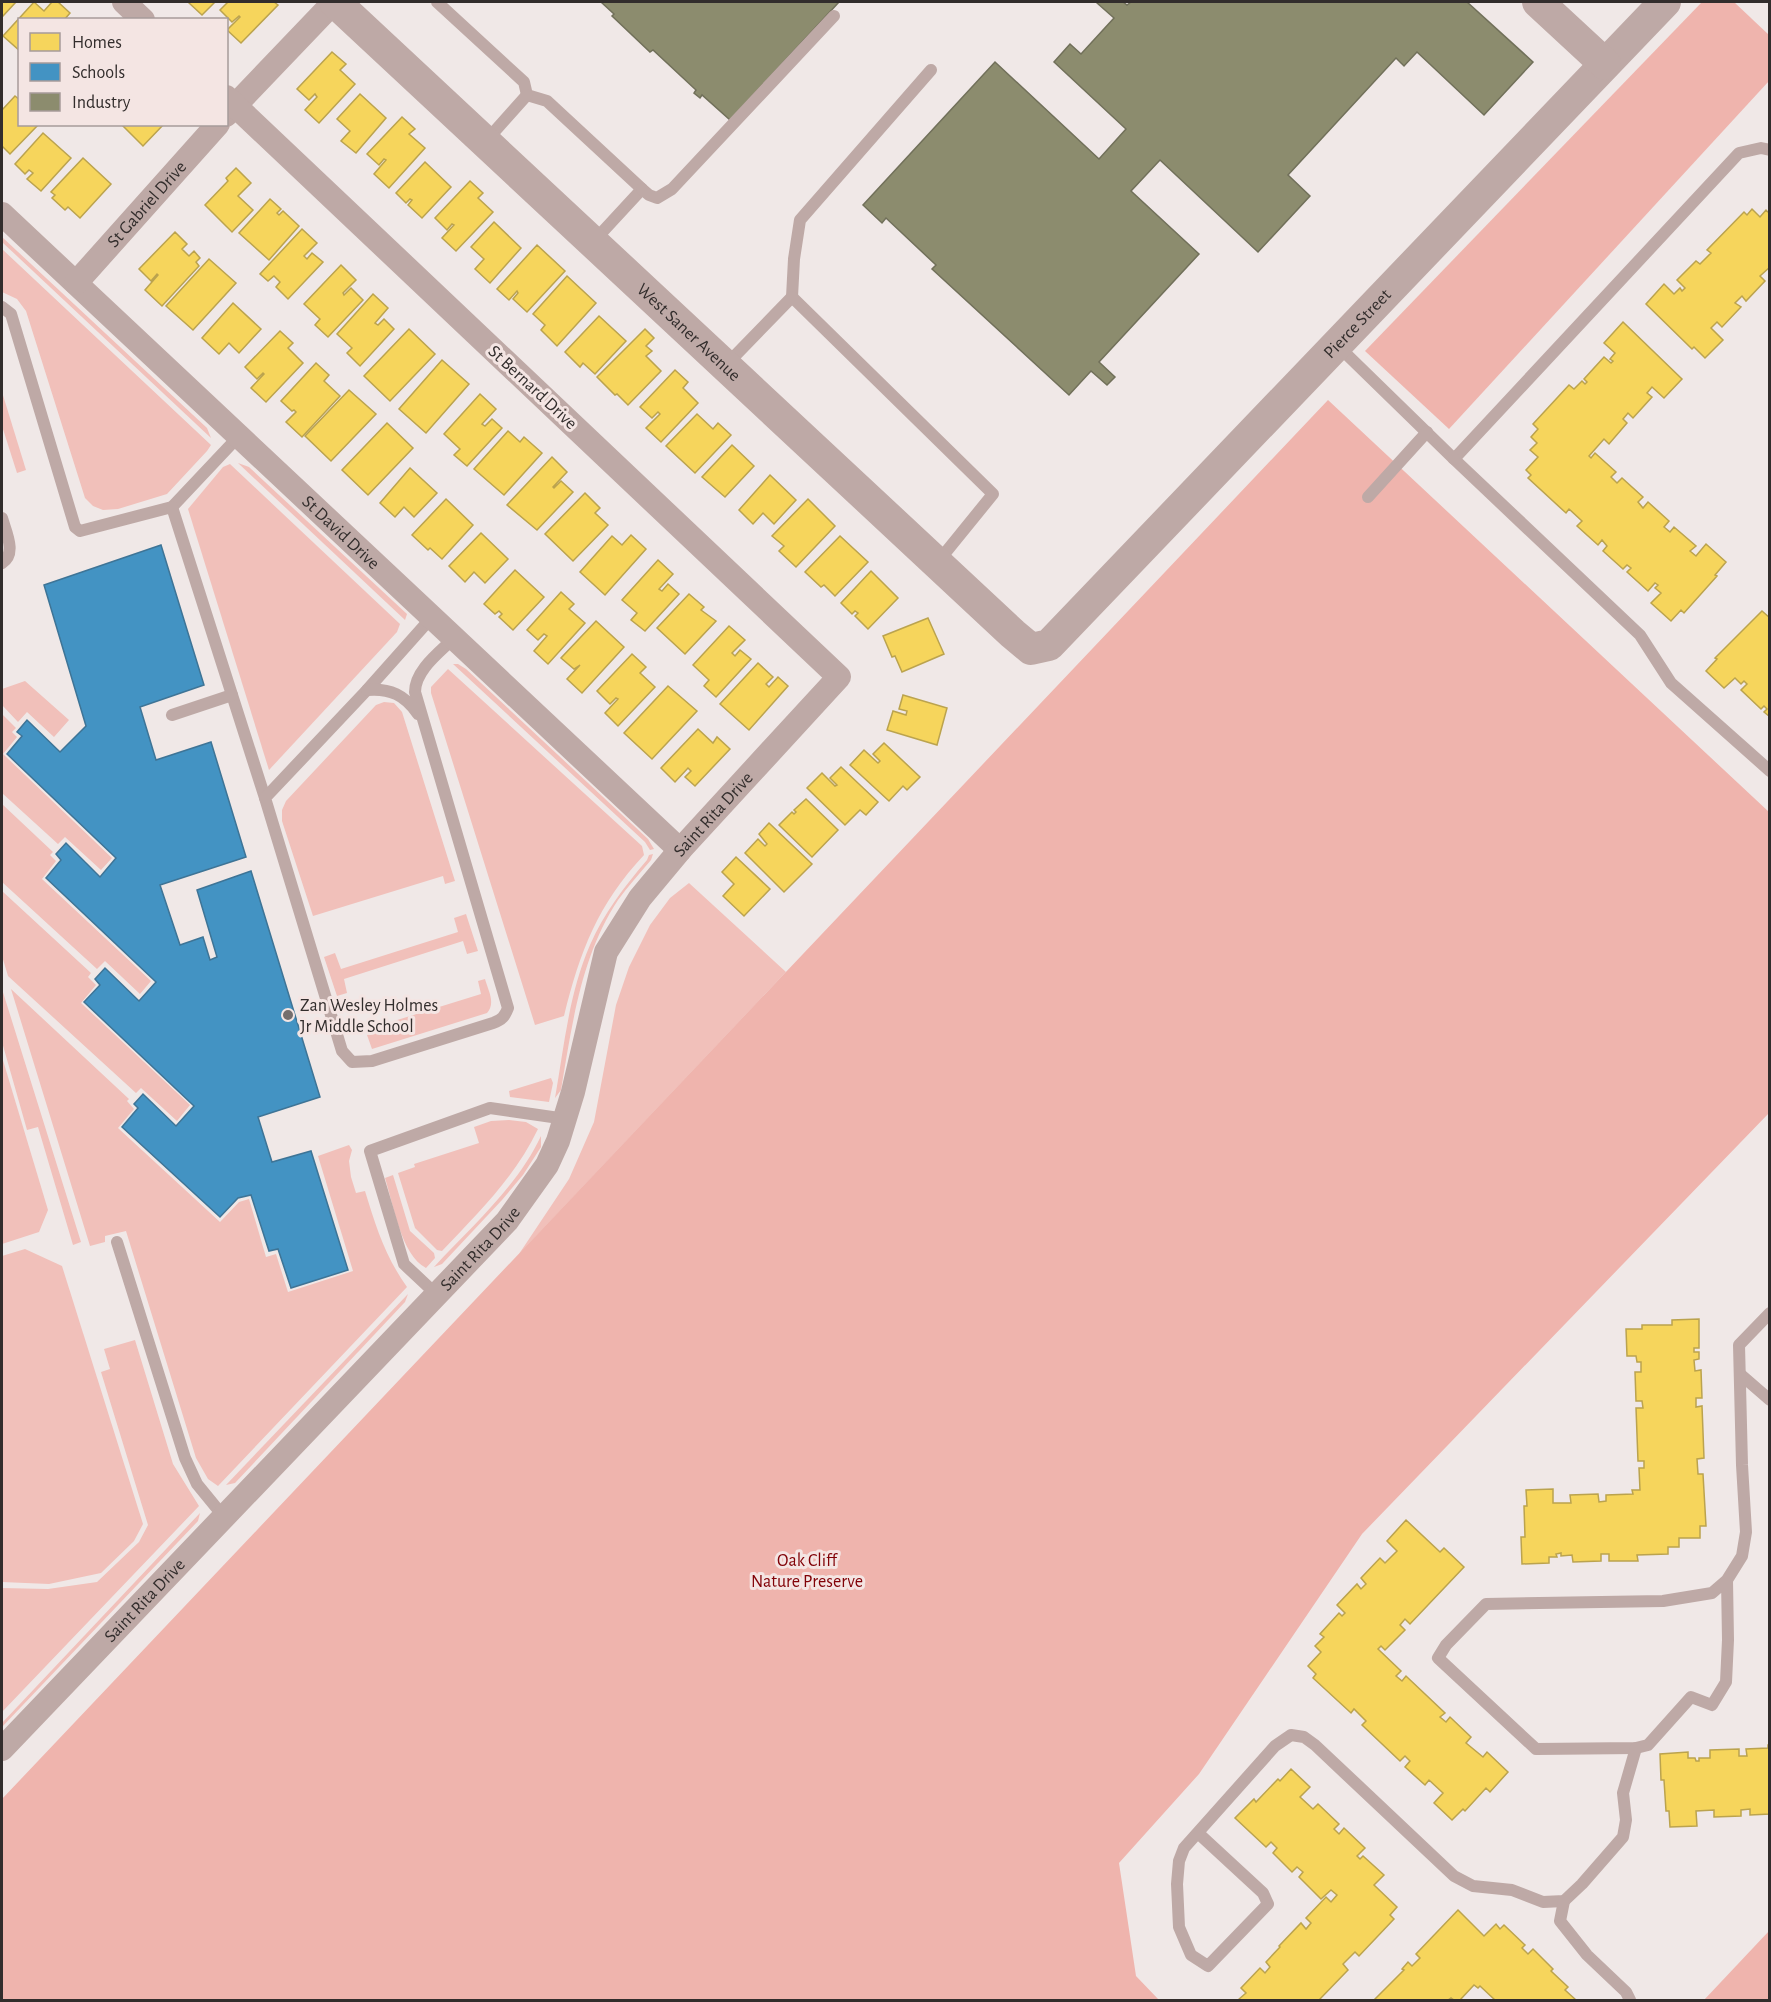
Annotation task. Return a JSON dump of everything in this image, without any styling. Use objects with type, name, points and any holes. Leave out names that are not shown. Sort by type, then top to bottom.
[{"type":"street","points":[[124,2],[141,18]]},
{"type":"street","points":[[230,106],[335,2]]},
{"type":"street","name":"West Saner Avenue","points":[[335,2],[1031,648],[1049,645]]},
{"type":"street","points":[[1538,2],[1605,64]]},
{"type":"street","name":"Pierce Street","points":[[1049,645],[1665,2]]},
{"type":"street","name":"St Bernard Drive","points":[[230,106],[839,677]]},
{"type":"street","name":"St Gabriel Drive","points":[[76,283],[216,126]]},
{"type":"street","name":"St David Drive","points":[[2,214],[680,850]]},
{"type":"street","name":"Saint Rita Drive","points":[[2,1749],[507,1221],[548,1165],[566,1119],[606,952],[640,898],[680,850],[839,677]]},
{"type":"lane","points":[[437,2],[524,82],[527,95]]},
{"type":"lane","points":[[527,95],[547,101],[642,189],[657,198],[672,189],[834,16]]},
{"type":"lane","points":[[726,366],[792,297],[794,259],[800,220],[931,70]]},
{"type":"lane","points":[[485,142],[527,95]]},
{"type":"lane","points":[[1454,459],[1738,153],[1761,148],[1770,150]]},
{"type":"lane","points":[[593,242],[642,189]]},
{"type":"lane","points":[[792,297],[993,494],[937,562]]},
{"type":"lane","points":[[2,307],[11,314],[75,527],[80,531],[172,507],[239,436]]},
{"type":"lane","points":[[1337,345],[1640,635],[1671,683],[1770,771]]},
{"type":"lane","points":[[1368,497],[1426,432]]},
{"type":"lane","points":[[172,507],[265,798],[342,1051],[352,1062],[372,1061],[500,1020],[506,1015],[507,1001],[415,692],[415,682],[419,675],[454,638]]},
{"type":"lane","points":[[2,518],[10,551],[7,559],[2,563]]},
{"type":"lane","points":[[265,798],[432,617]]},
{"type":"lane","points":[[367,690],[395,692],[411,704],[423,723]]},
{"type":"lane","points":[[172,716],[232,695]]},
{"type":"lane","points":[[436,1295],[404,1264],[370,1152],[490,1108],[566,1119]]},
{"type":"lane","points":[[117,1242],[185,1458],[197,1484],[224,1517]]},
{"type":"lane","points":[[1727,1580],[1728,1665],[1726,1682],[1712,1705],[1691,1697],[1648,1745],[1636,1748],[1536,1749],[1438,1658],[1446,1645],[1486,1604],[1663,1601],[1712,1593],[1727,1580],[1742,1556],[1746,1532],[1739,1345],[1770,1313]]},
{"type":"lane","points":[[1740,1374],[1770,1400]]},
{"type":"lane","points":[[1198,1833],[1263,1893],[1268,1904],[1208,1966],[1191,1955],[1179,1927],[1177,1884],[1179,1861],[1184,1848],[1275,1746],[1291,1735],[1305,1737],[1454,1876],[1473,1886],[1512,1890],[1543,1902],[1564,1901]]},
{"type":"lane","points":[[1630,2001],[1626,1992],[1587,1955],[1560,1921],[1564,1901],[1623,1837],[1626,1820],[1623,1793],[1636,1748]]},
{"type":"shaded area","points":[[2,237],[207,428],[211,438],[2,242]]},
{"type":"shaded area","points":[[2,249],[211,445],[167,494],[118,509],[103,510],[93,506],[85,498],[26,311],[17,299],[2,292]]},
{"type":"shaded area","points":[[2,392],[26,470],[17,473],[2,426]]},
{"type":"shaded area","points":[[238,463],[249,467],[407,614],[405,620]]},
{"type":"shaded area","points":[[230,464],[400,624],[397,632],[269,770],[188,509],[223,467]]},
{"type":"shaded area","points":[[453,664],[466,669],[648,839],[654,849],[650,850],[645,842]]},
{"type":"shaded area","points":[[448,669],[642,846],[644,855],[614,892],[584,949],[564,1016],[535,1025],[431,693],[431,687]]},
{"type":"shaded area","points":[[25,681],[69,720],[54,737],[27,712],[18,722],[2,705],[2,689]]},
{"type":"shaded area","points":[[384,702],[394,703],[402,712],[455,881],[445,884],[443,876],[313,916],[282,821],[282,810],[286,801],[376,705]]},
{"type":"shaded area","points":[[2,714],[16,728],[12,732],[17,737],[3,754],[112,858],[101,870],[65,837],[58,844],[2,793]]},
{"type":"shaded area","points":[[2,804],[53,852],[50,855],[56,861],[42,879],[151,981],[140,994],[105,961],[97,969],[2,882]]},
{"type":"shaded area","points":[[653,854],[651,860],[618,900],[595,944],[580,992],[561,1090],[555,1098],[572,1001],[590,945],[615,901],[649,855]]},
{"type":"shaded area","points":[[689,883],[786,972],[519,1254],[569,1179],[594,1122],[616,1005],[629,967],[650,925],[670,898]]},
{"type":"shaded area","points":[[2,891],[91,973],[88,977],[96,985],[81,1003],[190,1105],[177,1121],[141,1088],[136,1093],[8,976],[2,956]]},
{"type":"shaded area","points":[[466,914],[478,951],[467,954],[463,941],[344,979],[347,993],[337,996],[324,957],[335,953],[341,969],[458,932],[454,918]]},
{"type":"shaded area","points":[[485,979],[491,1001],[487,1013],[372,1049],[367,1035],[395,1027],[394,1021],[481,994],[478,981]]},
{"type":"shaded area","points":[[2,989],[81,1242],[73,1245],[38,1127],[27,1130],[2,1042]]},
{"type":"shaded area","points":[[11,989],[129,1099],[127,1101],[134,1109],[118,1128],[220,1222],[239,1202],[249,1199],[266,1257],[276,1254],[288,1292],[353,1271],[318,1156],[349,1145],[352,1150],[349,1161],[356,1193],[365,1191],[387,1252],[407,1287],[218,1486],[208,1479],[196,1458],[126,1231],[105,1236],[105,1242],[90,1246]]},
{"type":"shaded area","points":[[2,1057],[48,1210],[39,1232],[2,1244]]},
{"type":"shaded area","points":[[551,1078],[553,1083],[549,1102],[510,1097],[509,1091]]},
{"type":"shaded area","points":[[491,1121],[526,1122],[538,1129],[518,1163],[495,1194],[442,1251],[437,1250],[415,1228],[398,1173],[415,1167],[414,1164],[479,1143],[474,1127]]},
{"type":"shaded area","points":[[541,1136],[541,1147],[523,1175],[442,1264],[434,1267],[507,1189],[531,1155]]},
{"type":"shaded area","points":[[393,1175],[410,1231],[434,1253],[435,1258],[426,1268],[410,1252],[399,1228],[385,1178]]},
{"type":"shaded area","points":[[25,1249],[62,1266],[143,1524],[134,1541],[101,1573],[49,1584],[2,1582],[2,1256]]},
{"type":"shaded area","points":[[408,1294],[405,1302],[235,1483],[226,1485]]},
{"type":"shaded area","points":[[135,1340],[173,1464],[199,1506],[2,1712],[2,1588],[48,1589],[97,1582],[139,1542],[148,1525],[101,1372],[110,1369],[104,1349]]},
{"type":"shaded area","points":[[200,1513],[198,1521],[2,1727],[2,1723]]},
{"type":"green space","points":[[1702,2],[1734,2],[1769,35],[1769,81],[1449,429],[1365,351]]},
{"type":"green space","name":"Oak Cliff Nature Preserve","points":[[1328,400],[1769,812],[1769,1113],[1362,1534],[1199,1774],[1119,1863],[1136,1976],[1159,2000],[2,2000],[2,1799]]},
{"type":"green space","points":[[1769,1931],[1769,2000],[1704,2000]]},
{"type":"building: Homes","points":[[2,2],[16,2],[2,17]]},
{"type":"building: Homes","points":[[34,2],[44,11],[52,2],[58,2],[70,13],[66,18],[19,18]]},
{"type":"building: Homes","points":[[188,2],[215,2],[202,15]]},
{"type":"building: Homes","points":[[228,2],[274,2],[278,5],[241,43],[228,31],[240,17],[232,22],[220,10]]},
{"type":"building: Homes","points":[[18,20],[18,49],[3,36]]},
{"type":"building: Homes","points":[[332,52],[346,64],[340,70],[355,84],[319,123],[305,110],[317,97],[315,94],[309,100],[297,89]]},
{"type":"building: Homes","points":[[360,94],[386,118],[356,153],[341,141],[350,131],[337,119]]},
{"type":"building: Homes","points":[[15,96],[18,98],[18,126],[37,126],[10,154],[2,146],[2,110]]},
{"type":"building: Homes","points":[[402,117],[415,129],[409,134],[425,148],[389,188],[374,174],[386,160],[384,159],[379,165],[367,154]]},
{"type":"building: Homes","points":[[123,126],[162,126],[143,146]]},
{"type":"building: Homes","points":[[43,133],[71,158],[41,191],[27,179],[33,173],[29,170],[25,174],[15,164]]},
{"type":"building: Homes","points":[[83,158],[111,184],[80,218],[68,207],[65,210],[52,198],[55,195],[51,192]]},
{"type":"building: Homes","points":[[425,162],[451,187],[422,218],[408,205],[412,200],[406,203],[396,193]]},
{"type":"building: Homes","points":[[236,168],[251,183],[238,196],[253,210],[232,232],[205,205],[228,181],[226,178]]},
{"type":"building: Homes","points":[[470,181],[483,193],[478,198],[493,212],[456,251],[442,238],[454,225],[452,224],[447,230],[435,218]]},
{"type":"building: Homes","points":[[270,199],[281,209],[277,213],[279,215],[283,211],[299,226],[269,260],[239,233]]},
{"type":"building: Homes","points":[[1752,209],[1760,217],[1766,210],[1770,214],[1770,267],[1760,276],[1765,281],[1746,301],[1742,296],[1735,303],[1741,307],[1722,327],[1717,322],[1711,328],[1723,340],[1705,358],[1694,347],[1692,349],[1646,304],[1664,284],[1674,294],[1680,288],[1682,291],[1685,288],[1677,280],[1696,261],[1700,264],[1711,253],[1707,250],[1744,212],[1747,215]]},
{"type":"building: Homes","points":[[494,222],[521,248],[490,283],[475,269],[484,259],[471,247]]},
{"type":"building: Homes","points":[[302,229],[317,243],[304,256],[307,259],[312,253],[323,262],[288,299],[276,287],[280,282],[274,276],[268,281],[260,274]]},
{"type":"building: Homes","points":[[175,232],[187,244],[182,249],[189,256],[194,251],[200,258],[196,262],[199,266],[162,306],[145,290],[158,275],[151,281],[139,269]]},
{"type":"building: Homes","points":[[537,245],[565,271],[527,312],[513,299],[517,291],[509,300],[497,289]]},
{"type":"building: Homes","points":[[209,259],[236,283],[193,330],[166,306]]},
{"type":"building: Homes","points":[[341,265],[356,280],[343,293],[344,295],[351,288],[363,300],[328,337],[315,325],[320,319],[304,304]]},
{"type":"building: Homes","points":[[567,276],[596,303],[557,346],[541,330],[545,325],[533,314]]},
{"type":"building: Homes","points":[[373,294],[388,308],[375,323],[378,325],[384,319],[394,329],[360,366],[347,353],[352,348],[337,334]]},
{"type":"building: Homes","points":[[233,303],[261,329],[239,353],[229,343],[219,354],[202,338]]},
{"type":"building: Homes","points":[[599,316],[626,341],[595,374],[583,363],[580,367],[565,352]]},
{"type":"building: Homes","points":[[1623,322],[1682,379],[1664,398],[1652,387],[1647,393],[1652,397],[1633,418],[1628,413],[1623,419],[1627,423],[1609,444],[1604,439],[1589,456],[1591,458],[1595,453],[1616,472],[1611,477],[1617,483],[1622,478],[1643,497],[1638,502],[1643,508],[1648,502],[1669,521],[1664,527],[1670,532],[1674,527],[1696,546],[1690,551],[1696,556],[1706,544],[1726,562],[1715,575],[1717,576],[1684,613],[1681,610],[1671,621],[1651,603],[1661,593],[1655,588],[1658,585],[1655,583],[1648,591],[1627,572],[1631,568],[1627,565],[1623,569],[1603,551],[1607,546],[1602,540],[1598,545],[1577,526],[1582,521],[1569,509],[1566,513],[1528,478],[1531,475],[1526,470],[1538,457],[1530,450],[1537,443],[1531,437],[1538,429],[1533,424],[1569,385],[1574,389],[1582,381],[1585,384],[1587,382],[1584,379],[1604,357],[1611,363],[1613,361],[1610,359],[1615,353],[1604,343]]},
{"type":"building: Homes","points":[[409,329],[435,354],[390,401],[364,376]]},
{"type":"building: Homes","points":[[645,329],[654,338],[646,346],[652,351],[646,356],[661,371],[628,405],[597,377]]},
{"type":"building: Homes","points":[[280,331],[293,343],[288,348],[303,363],[266,402],[251,388],[264,374],[257,379],[245,367]]},
{"type":"building: Homes","points":[[442,360],[469,384],[426,433],[399,409]]},
{"type":"building: Homes","points":[[316,363],[329,375],[324,381],[340,396],[302,437],[286,422],[296,412],[281,401]]},
{"type":"building: Homes","points":[[675,370],[688,382],[683,388],[698,403],[661,442],[646,428],[660,414],[658,412],[652,418],[640,407]]},
{"type":"building: Homes","points":[[349,390],[376,414],[331,461],[305,436]]},
{"type":"building: Homes","points":[[480,394],[496,409],[482,424],[485,426],[492,419],[502,428],[467,466],[454,455],[460,449],[444,434]]},
{"type":"building: Homes","points":[[697,414],[713,429],[718,423],[731,435],[695,473],[666,446]]},
{"type":"building: Homes","points":[[387,423],[413,448],[368,495],[342,470]]},
{"type":"building: Homes","points":[[508,431],[520,442],[524,437],[542,453],[504,495],[474,469]]},
{"type":"building: Homes","points":[[732,445],[754,466],[725,497],[702,477]]},
{"type":"building: Homes","points":[[552,457],[567,472],[553,487],[561,481],[573,492],[537,530],[507,505]]},
{"type":"building: Homes","points":[[410,468],[437,493],[414,517],[404,507],[395,517],[380,503]]},
{"type":"building: Homes","points":[[770,475],[796,500],[774,524],[763,513],[753,524],[739,510]]},
{"type":"building: Homes","points":[[585,493],[600,508],[595,513],[608,525],[573,561],[545,534]]},
{"type":"building: Homes","points":[[446,499],[473,525],[442,559],[412,535]]},
{"type":"building: Homes","points":[[808,499],[835,526],[796,567],[779,551],[784,546],[772,536]]},
{"type":"building: Homes","points":[[481,533],[508,559],[485,583],[474,572],[465,582],[449,566]]},
{"type":"building: Homes","points":[[631,535],[646,549],[605,595],[580,572],[612,536],[622,545]]},
{"type":"building: Homes","points":[[840,536],[868,562],[835,596],[805,572]]},
{"type":"building: Homes","points":[[658,560],[673,574],[659,589],[662,591],[668,584],[679,594],[645,631],[631,620],[637,613],[622,600]]},
{"type":"building: Homes","points":[[515,570],[544,597],[513,630],[499,617],[502,614],[499,611],[495,614],[484,604]]},
{"type":"building: Homes","points":[[871,571],[898,598],[868,629],[855,616],[858,613],[855,611],[852,614],[841,603]]},
{"type":"building: Homes","points":[[561,592],[574,604],[569,609],[585,623],[548,664],[534,651],[547,636],[544,634],[538,640],[527,630]]},
{"type":"building: Homes","points":[[689,594],[704,607],[701,610],[716,621],[685,654],[657,628]]},
{"type":"building: Homes","points":[[1762,611],[1770,618],[1770,717],[1764,712],[1767,709],[1764,706],[1761,709],[1741,690],[1747,684],[1744,681],[1741,684],[1735,678],[1724,688],[1706,671],[1717,659],[1715,658]]},
{"type":"building: Homes","points":[[928,618],[944,654],[902,672],[895,656],[892,657],[883,636]]},
{"type":"building: Homes","points":[[596,621],[624,647],[582,693],[567,679],[580,665],[574,669],[561,658]]},
{"type":"building: Homes","points":[[729,626],[745,640],[732,653],[735,656],[740,650],[751,659],[716,697],[704,686],[709,680],[693,665]]},
{"type":"building: Homes","points":[[632,654],[646,667],[640,673],[655,687],[618,726],[605,713],[618,699],[616,698],[610,704],[597,691]]},
{"type":"building: Homes","points":[[758,663],[773,677],[766,684],[769,687],[778,677],[788,686],[749,730],[720,704]]},
{"type":"building: Homes","points":[[668,686],[697,711],[652,759],[624,733]]},
{"type":"building: Homes","points":[[903,695],[947,708],[937,745],[887,730],[893,711],[906,715],[907,711],[899,709]]},
{"type":"building: Homes","points":[[698,729],[713,743],[717,737],[730,749],[695,786],[685,777],[691,771],[688,768],[675,782],[661,768]]},
{"type":"building: Homes","points":[[884,743],[920,777],[907,790],[903,786],[889,801],[850,765],[864,750],[878,763],[880,761],[873,754]]},
{"type":"building: Homes","points":[[841,767],[878,802],[866,815],[860,810],[845,825],[807,788],[822,773],[835,786],[837,785],[830,778]]},
{"type":"building: Homes","points":[[806,799],[838,830],[812,857],[779,825],[792,812],[794,814],[796,812],[794,810]]},
{"type":"building: Homes","points":[[769,823],[812,864],[784,892],[745,853],[758,839],[765,846],[767,844],[759,834]]},
{"type":"building: Homes","points":[[736,857],[770,889],[744,916],[723,896],[734,884],[722,872]]},
{"type":"building: Homes","points":[[1699,1319],[1699,1348],[1694,1348],[1694,1352],[1699,1352],[1699,1359],[1694,1360],[1695,1371],[1701,1370],[1702,1398],[1696,1398],[1696,1407],[1702,1406],[1704,1458],[1697,1459],[1698,1474],[1703,1474],[1706,1526],[1700,1526],[1700,1538],[1679,1538],[1679,1547],[1668,1547],[1668,1554],[1637,1555],[1638,1561],[1609,1561],[1609,1554],[1601,1554],[1601,1561],[1573,1562],[1572,1555],[1561,1556],[1561,1553],[1556,1554],[1557,1557],[1549,1557],[1549,1563],[1522,1564],[1521,1537],[1525,1537],[1526,1490],[1553,1489],[1553,1503],[1571,1503],[1570,1495],[1598,1494],[1599,1502],[1606,1501],[1606,1495],[1633,1494],[1632,1490],[1640,1490],[1639,1468],[1644,1468],[1644,1461],[1638,1461],[1636,1408],[1643,1408],[1642,1401],[1636,1401],[1635,1372],[1641,1372],[1641,1362],[1637,1362],[1636,1356],[1627,1356],[1626,1329],[1642,1329],[1642,1325],[1672,1325],[1672,1320]]},
{"type":"building: Homes","points":[[1406,1520],[1440,1552],[1444,1548],[1464,1567],[1410,1624],[1405,1619],[1400,1625],[1405,1630],[1385,1650],[1381,1646],[1378,1649],[1401,1671],[1396,1676],[1402,1681],[1406,1676],[1445,1713],[1440,1717],[1446,1722],[1450,1717],[1471,1737],[1466,1743],[1483,1757],[1487,1752],[1508,1772],[1490,1792],[1486,1788],[1465,1811],[1463,1809],[1452,1820],[1434,1803],[1443,1793],[1429,1780],[1425,1785],[1405,1767],[1410,1761],[1405,1756],[1400,1761],[1362,1725],[1366,1721],[1354,1709],[1351,1713],[1313,1678],[1316,1674],[1308,1666],[1321,1652],[1315,1646],[1324,1637],[1320,1634],[1339,1613],[1342,1616],[1345,1613],[1337,1605],[1357,1584],[1361,1589],[1366,1584],[1361,1578],[1380,1558],[1385,1563],[1397,1551],[1387,1541]]},
{"type":"building: Homes","points":[[1770,1745],[1770,1814],[1750,1815],[1750,1809],[1741,1810],[1741,1816],[1714,1817],[1714,1810],[1696,1811],[1697,1826],[1670,1827],[1669,1811],[1666,1811],[1664,1780],[1661,1780],[1660,1754],[1688,1752],[1688,1758],[1695,1758],[1699,1761],[1699,1758],[1710,1758],[1710,1750],[1739,1749],[1739,1756],[1747,1756],[1746,1749],[1768,1748]]},
{"type":"building: Homes","points":[[1291,1769],[1310,1787],[1300,1797],[1313,1809],[1318,1804],[1339,1824],[1334,1829],[1339,1834],[1344,1828],[1365,1848],[1357,1856],[1360,1859],[1363,1856],[1384,1875],[1374,1885],[1397,1907],[1390,1915],[1394,1919],[1359,1956],[1355,1952],[1343,1964],[1348,1970],[1319,2000],[1238,2000],[1246,1993],[1241,1988],[1260,1968],[1265,1973],[1270,1967],[1266,1962],[1279,1946],[1301,1923],[1306,1929],[1311,1923],[1306,1918],[1326,1897],[1331,1902],[1337,1895],[1331,1890],[1321,1899],[1299,1877],[1303,1872],[1297,1867],[1292,1872],[1273,1853],[1277,1848],[1271,1842],[1266,1847],[1235,1818]]},
{"type":"building: Homes","points":[[1458,1910],[1484,1936],[1496,1924],[1500,1929],[1504,1925],[1525,1945],[1522,1948],[1528,1954],[1533,1949],[1553,1969],[1551,1971],[1568,1987],[1565,1990],[1576,2000],[1495,2000],[1480,1986],[1478,1988],[1474,1985],[1460,2000],[1451,1998],[1448,2000],[1374,2000],[1404,1970],[1402,1969],[1408,1962],[1412,1966],[1420,1958],[1416,1954]]},
{"type":"building: Schools","points":[[161,545],[204,685],[140,707],[156,760],[211,742],[246,857],[160,885],[180,945],[203,937],[210,960],[217,957],[197,890],[251,871],[320,1097],[258,1117],[272,1162],[311,1151],[348,1270],[291,1288],[278,1249],[269,1251],[251,1195],[238,1198],[220,1217],[122,1127],[138,1108],[134,1104],[143,1094],[176,1126],[194,1106],[84,1002],[100,985],[95,979],[105,968],[139,1001],[156,982],[46,878],[61,860],[56,854],[66,843],[100,877],[116,858],[7,754],[22,736],[17,732],[27,720],[60,752],[86,726],[44,585]]},
{"type":"building: Industry","points":[[601,2],[839,2],[730,120],[702,95],[700,98],[694,93],[696,90],[653,50],[650,52],[612,16],[614,14]]},
{"type":"building: Industry","points":[[1123,2],[1127,5],[1131,2],[1467,2],[1533,62],[1484,115],[1417,52],[1404,66],[1396,58],[1288,175],[1310,196],[1258,252],[1160,160],[1131,191],[1199,254],[1099,362],[1115,377],[1107,385],[1091,371],[1069,395],[932,269],[936,265],[886,218],[882,223],[863,205],[995,62],[1099,159],[1126,129],[1054,62],[1070,44],[1081,54],[1114,18],[1097,3]]},
{"type":"place","name":"Zan Wesley Holmes Jr Middle School","points":[[288,1015]]}]
